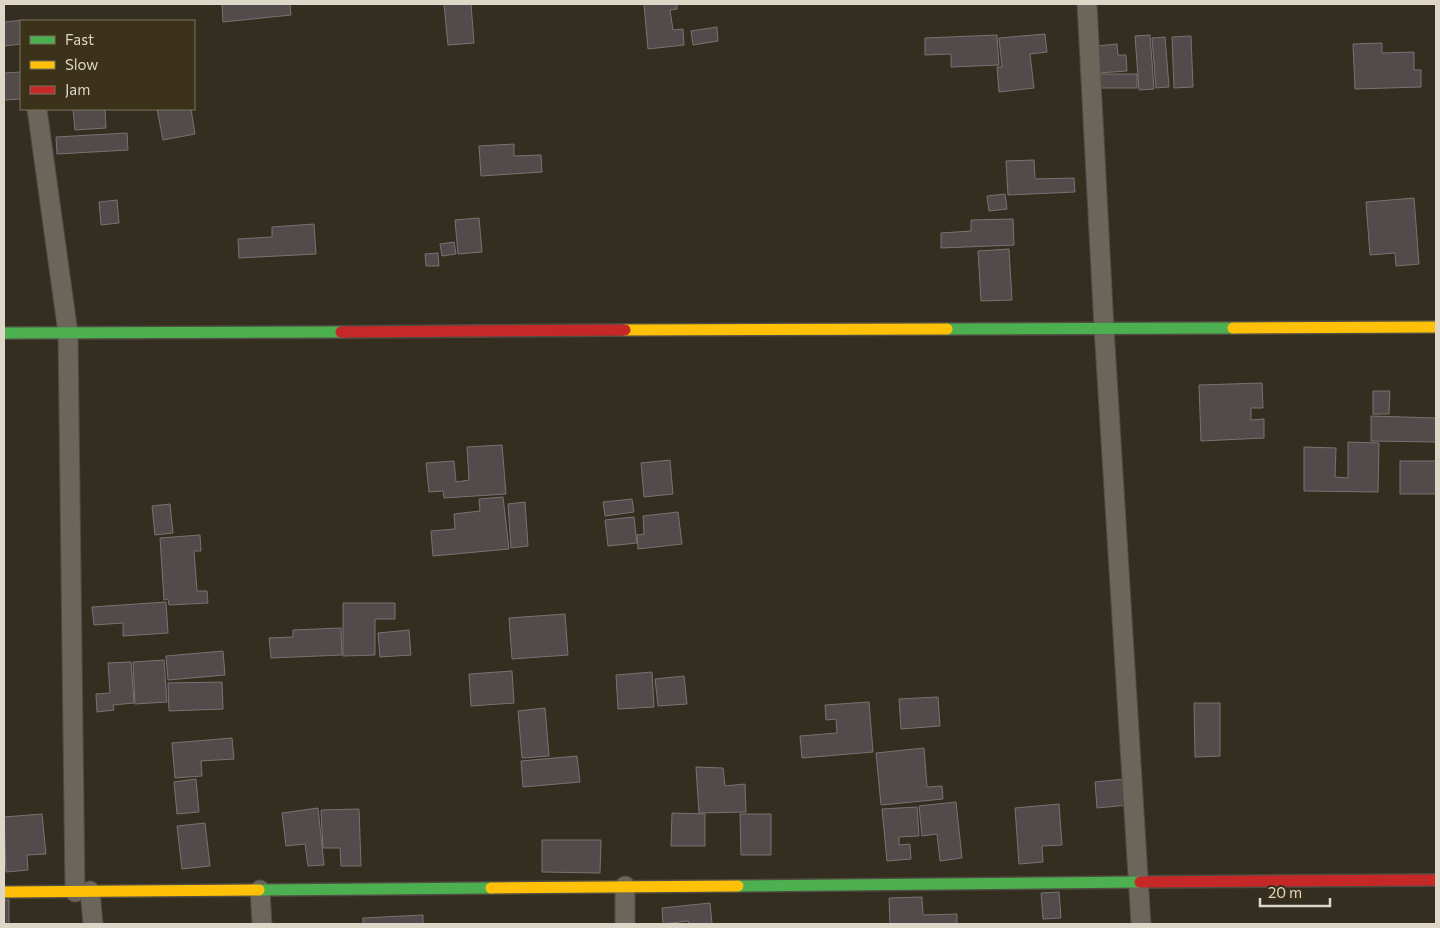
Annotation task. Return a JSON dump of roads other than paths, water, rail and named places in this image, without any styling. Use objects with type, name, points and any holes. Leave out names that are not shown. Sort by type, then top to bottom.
[{"type":"street","points":[[1087,4],[1104,328],[1141,924]]},
{"type":"street","points":[[37,110],[68,333],[82,892],[93,924]]},
{"type":"street","points":[[4,333],[1436,327]]},
{"type":"street","points":[[4,892],[1436,880]]},
{"type":"street","points":[[625,886],[625,924]]},
{"type":"street","points":[[260,890],[262,924]]}]
